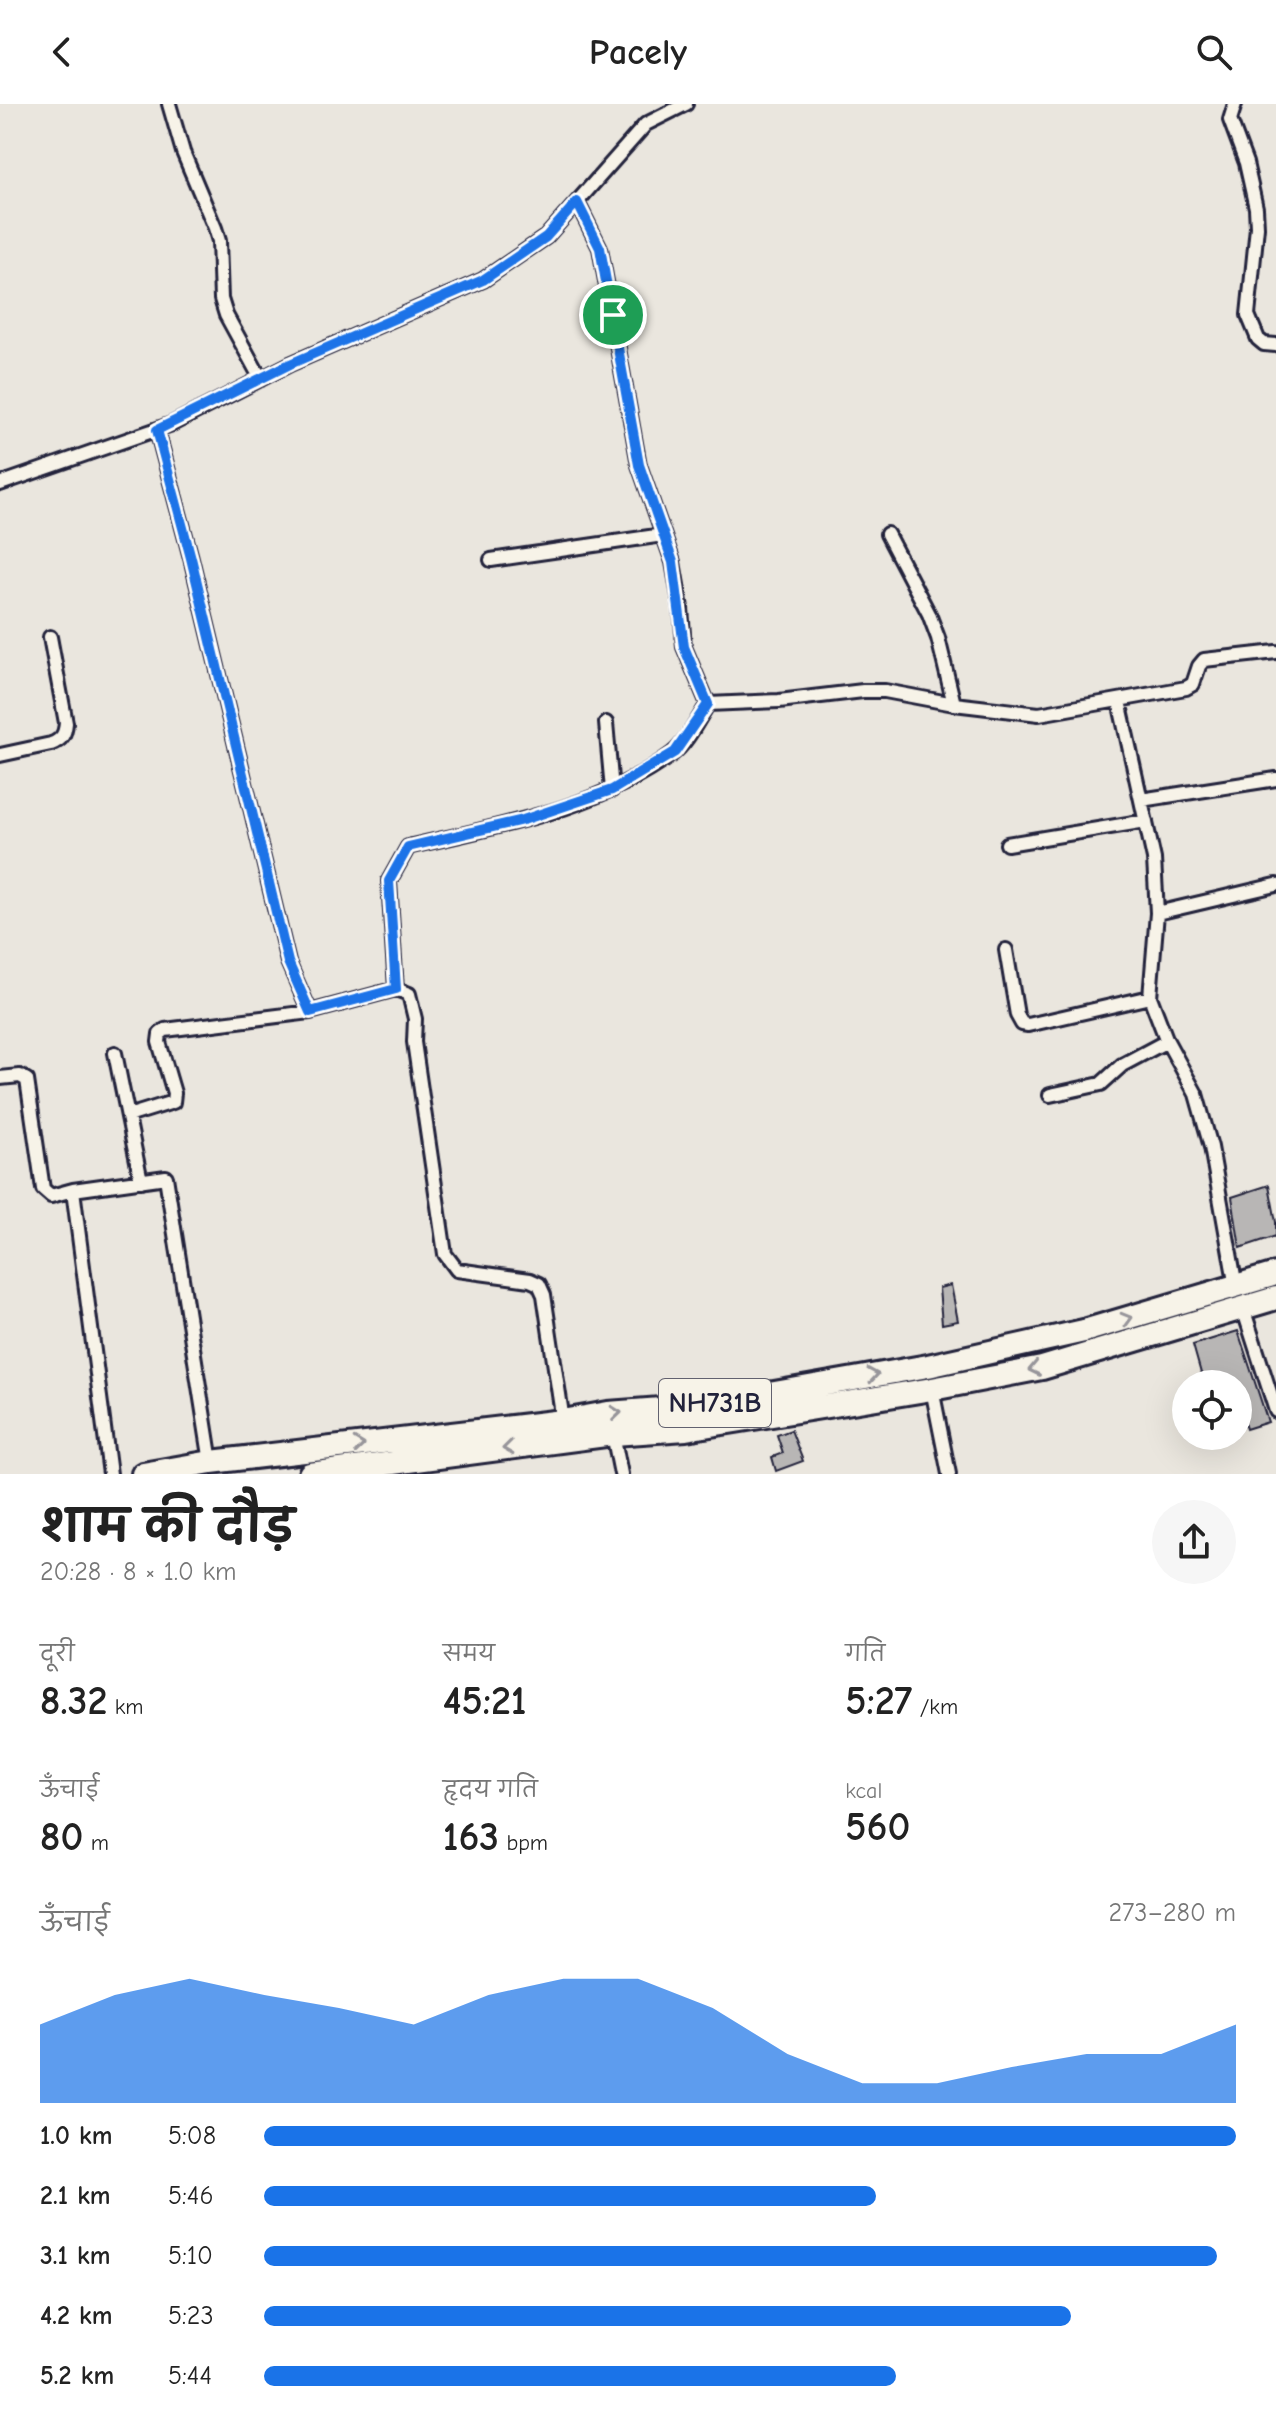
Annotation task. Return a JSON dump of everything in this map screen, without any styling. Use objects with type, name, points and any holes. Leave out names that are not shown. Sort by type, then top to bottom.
[{"type":"highway","name":"NH731B","points":[[143,1474],[211,1462],[563,1421],[608,1413],[701,1406],[928,1366],[1240,1298],[1276,1274]]},
{"type":"highway","points":[[310,1474],[372,1470],[613,1434],[686,1429],[932,1389],[1042,1368],[1240,1298],[1276,1298]]},
{"type":"street","points":[[169,104],[183,152],[219,241],[221,299],[226,315],[261,379]]},
{"type":"street","points":[[0,484],[157,430],[261,379],[483,280],[546,237],[646,124],[686,104]]},
{"type":"street","points":[[1235,104],[1230,120],[1246,163],[1256,208],[1257,227],[1248,315],[1258,339],[1264,344],[1276,345]]},
{"type":"street","points":[[577,202],[600,248],[639,465],[673,562],[684,647],[708,704]]},
{"type":"street","points":[[157,430],[191,558],[288,962],[310,1012]]},
{"type":"street","points":[[887,534],[929,614],[954,704]]},
{"type":"street","points":[[491,560],[663,535]]},
{"type":"street","points":[[0,755],[51,744],[59,741],[65,733],[66,723],[50,637]]},
{"type":"street","points":[[708,704],[885,691],[954,704],[1039,714],[1186,688],[1193,684],[1204,660],[1276,652]]},
{"type":"street","points":[[1119,701],[1154,859],[1157,913],[1150,997],[1167,1041],[1196,1094],[1211,1147],[1240,1298],[1276,1411]]},
{"type":"street","points":[[396,989],[389,881],[408,847],[523,820],[612,790],[675,752],[708,704]]},
{"type":"street","points":[[606,723],[612,790]]},
{"type":"street","points":[[1141,800],[1276,779]]},
{"type":"street","points":[[1007,844],[1146,821]]},
{"type":"street","points":[[1157,913],[1276,885]]},
{"type":"street","points":[[1006,950],[1017,1015],[1022,1024],[1150,997]]},
{"type":"street","points":[[128,1116],[173,1102],[174,1093],[159,1042],[160,1034],[165,1030],[310,1012],[396,989],[409,994],[415,1019],[414,1042],[445,1254],[457,1270],[530,1280],[539,1284],[544,1295],[563,1421]]},
{"type":"street","points":[[1050,1095],[1101,1084],[1122,1065],[1167,1041]]},
{"type":"street","points":[[115,1053],[141,1181]]},
{"type":"street","points":[[0,1078],[20,1076],[27,1080],[46,1194],[51,1196],[166,1177],[211,1462]]},
{"type":"street","points":[[73,1190],[110,1474]]},
{"type":"street","points":[[932,1389],[949,1474]]},
{"type":"street","points":[[613,1434],[621,1474]]},
{"type":"building","points":[[1269,1185],[1276,1236],[1240,1248],[1232,1197]]},
{"type":"building","points":[[951,1285],[958,1321],[942,1324],[939,1288]]},
{"type":"building","points":[[1238,1331],[1251,1370],[1200,1370],[1193,1345]]},
{"type":"building","points":[[1252,1373],[1268,1422],[1252,1427]]},
{"type":"building","points":[[791,1430],[803,1461],[776,1471],[772,1457],[783,1453],[777,1435]]},
{"type":"route","points":[[577,202],[600,248],[613,315],[639,465],[673,562],[684,647],[708,704],[675,752],[612,790],[523,820],[408,847],[389,881],[396,989],[310,1012],[288,962],[191,558],[157,430],[290,364],[483,280],[546,237],[577,202]]}]
